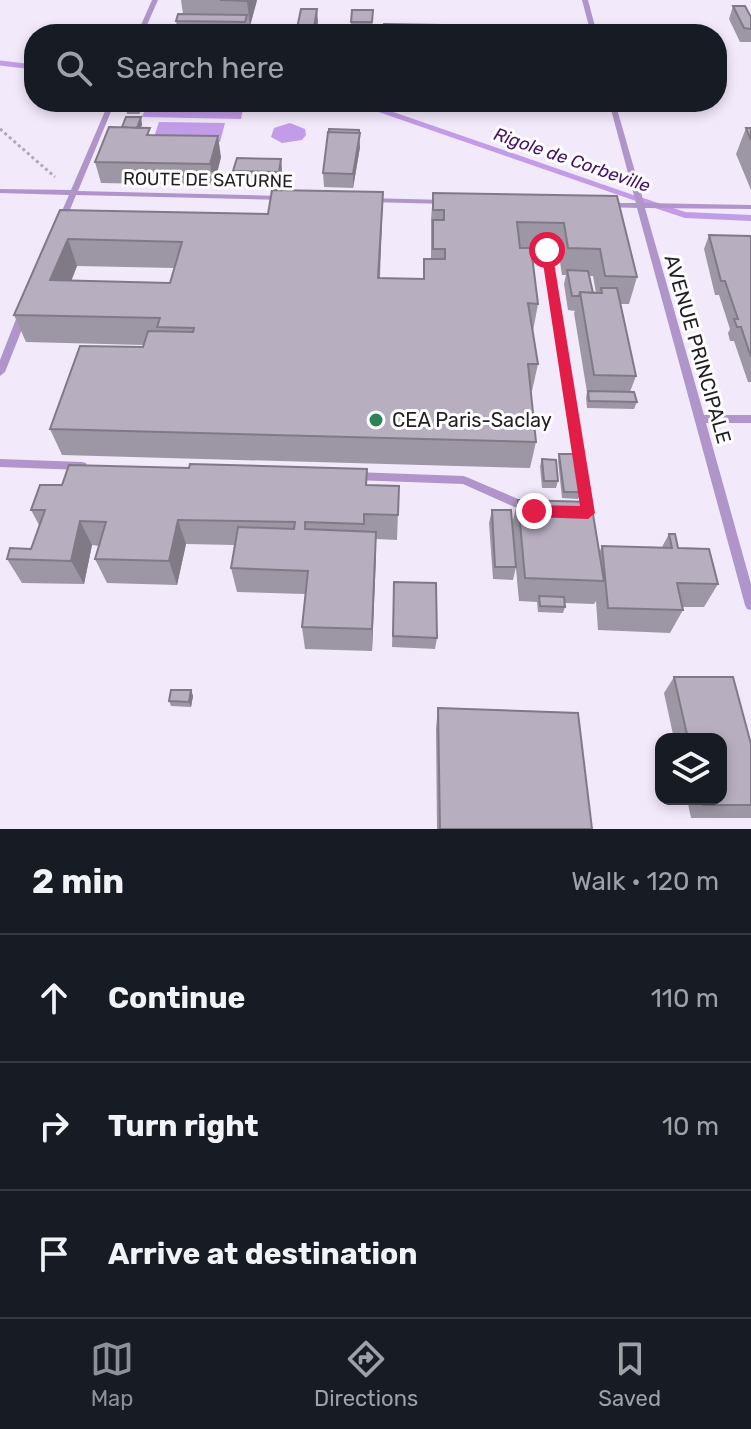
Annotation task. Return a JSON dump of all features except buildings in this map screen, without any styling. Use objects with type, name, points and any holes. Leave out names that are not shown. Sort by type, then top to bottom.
[{"type":"lane","points":[[144,24],[155,0]]},
{"type":"lane","points":[[585,0],[591,24]]},
{"type":"lane","points":[[56,234],[108,112]]},
{"type":"lane","name":"AVENUE PRINCIPALE","points":[[615,112],[751,605]]},
{"type":"lane","name":"ROUTE DE SATURNE","points":[[0,191],[293,198]]},
{"type":"lane","points":[[356,200],[450,202]]},
{"type":"lane","points":[[592,205],[751,207]]},
{"type":"lane","points":[[547,250],[588,513],[574,512]]},
{"type":"lane","points":[[0,372],[28,303]]},
{"type":"lane","points":[[699,419],[751,419]]},
{"type":"lane","points":[[0,463],[93,466]]},
{"type":"lane","points":[[341,476],[464,480],[534,511],[547,511]]},
{"type":"path","points":[[0,129],[55,177]]},
{"type":"shaded area","points":[[144,112],[242,112],[241,119],[142,117]]},
{"type":"shaded area","points":[[159,122],[225,123],[220,142],[153,140]]},
{"type":"shaded area","points":[[290,123],[305,129],[306,135],[302,140],[282,143],[271,137],[274,128]]},
{"type":"waterway","name":"Rigole de Corbeville","points":[[0,63],[24,66]]},
{"type":"waterway","name":"Rigole de Corbeville","points":[[386,112],[649,203]]},
{"type":"waterway","name":"Rigole de Corbeville","points":[[643,201],[649,203]]},
{"type":"waterway","name":"Rigole de Corbeville","points":[[649,203],[685,215],[751,218]]},
{"type":"place","name":"CEA Paris-Saclay","points":[[376,420]]},
{"type":"route","points":[[534,511],[588,513],[547,250]]}]
